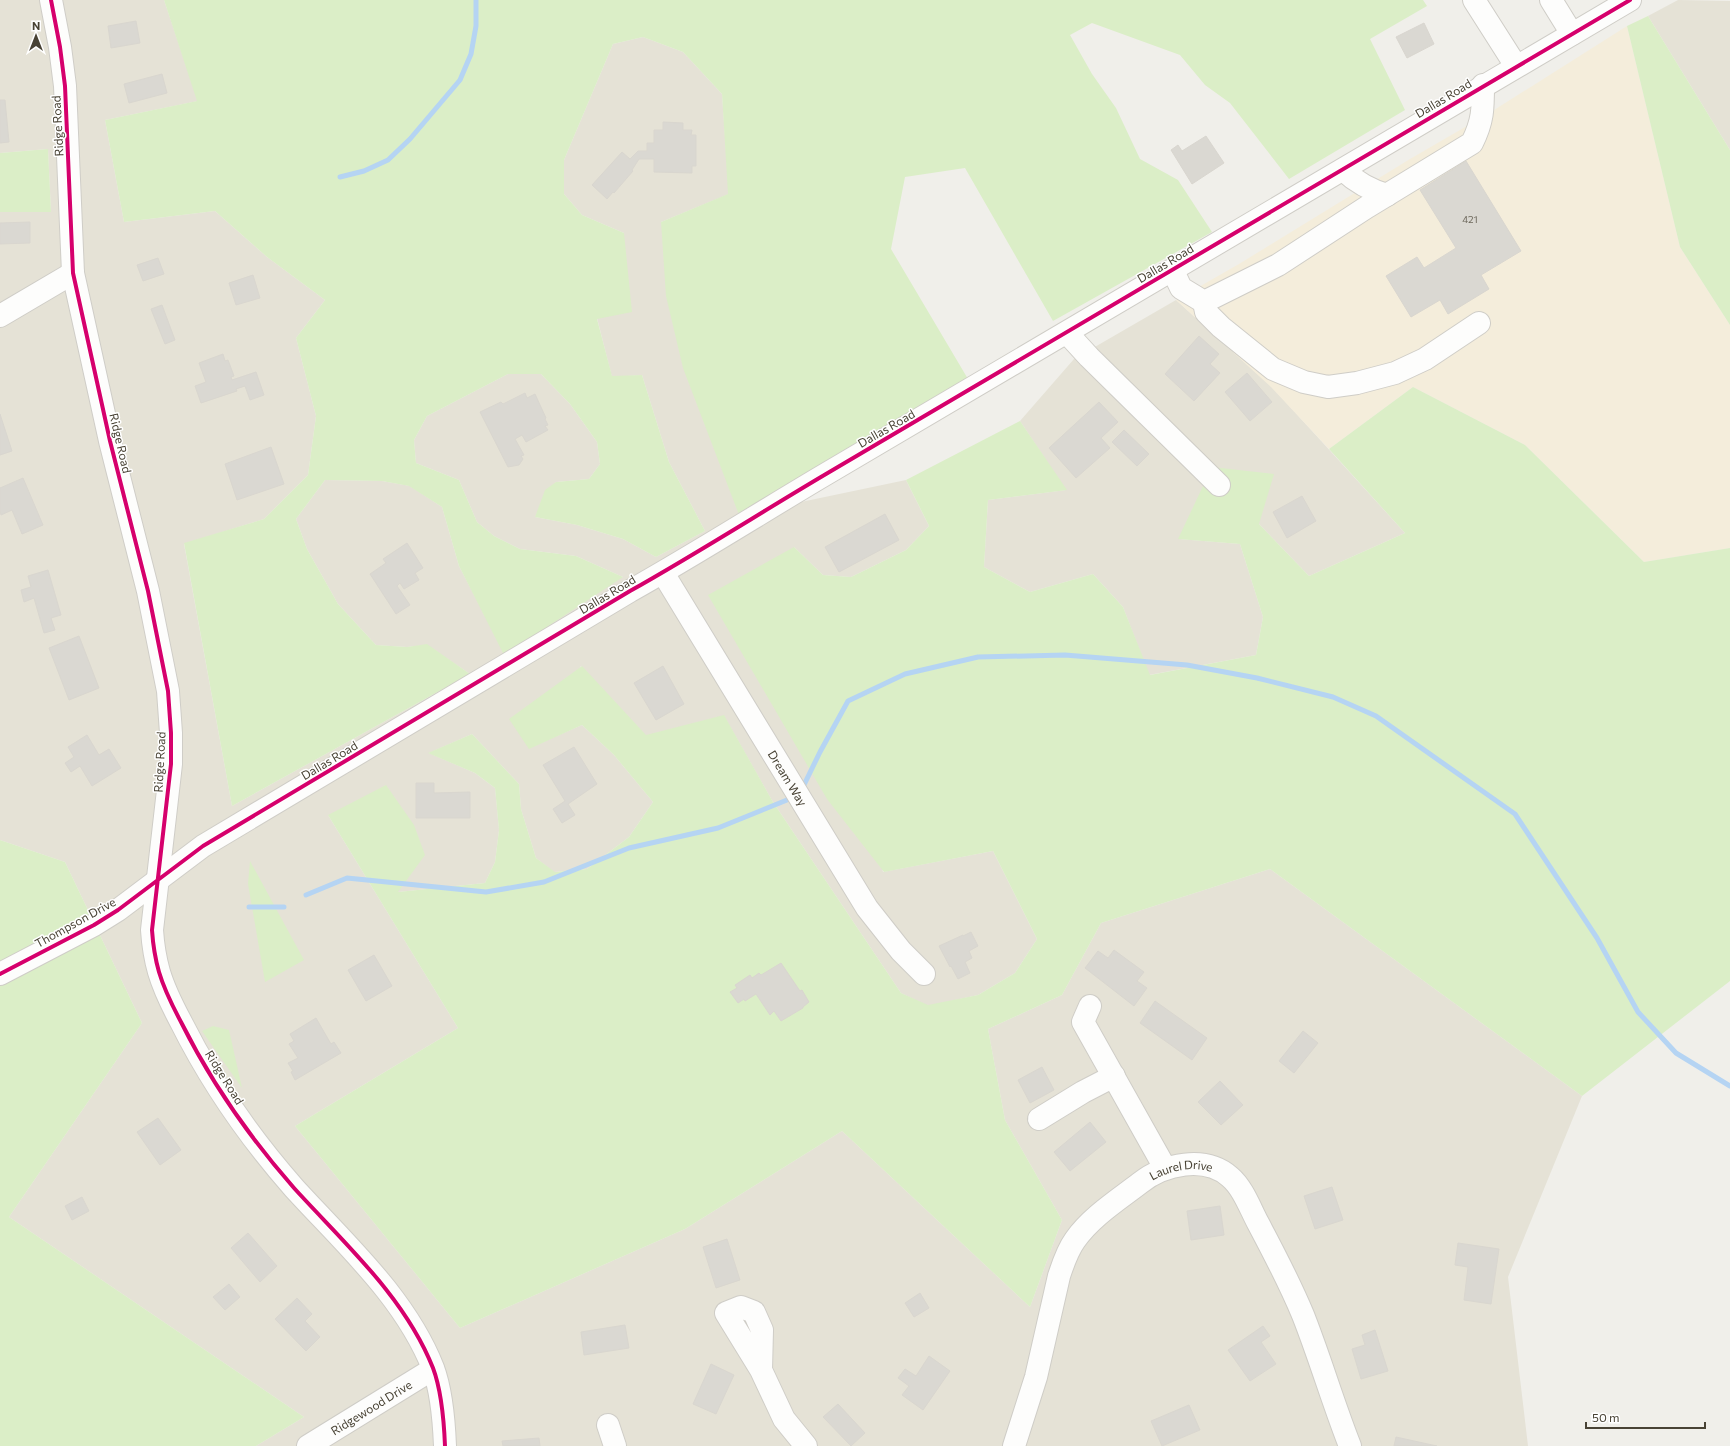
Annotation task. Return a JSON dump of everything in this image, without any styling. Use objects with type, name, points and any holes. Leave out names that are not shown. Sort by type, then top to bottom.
[{"type":"street","name":"Ridge Road","points":[[51,0],[60,47],[65,86],[73,273],[113,454],[148,591],[168,691],[171,733],[171,764],[156,880],[152,930],[154,952],[159,974],[190,1040],[238,1117],[294,1187],[357,1255],[394,1299],[422,1343],[433,1369],[440,1394],[445,1446]]},
{"type":"street","points":[[1474,0],[1516,66]]},
{"type":"street","points":[[1551,0],[1572,34]]},
{"type":"street","name":"Dallas Road","points":[[156,880],[203,846],[815,481],[1343,170],[1483,85],[1630,0]]},
{"type":"street","points":[[1204,302],[1278,265],[1387,195],[1472,143],[1480,127],[1483,110],[1483,85]]},
{"type":"street","points":[[1343,170],[1356,182],[1376,192],[1387,195]]},
{"type":"street","points":[[1173,270],[1181,288],[1204,302],[1206,312],[1221,327],[1273,369],[1304,382],[1328,387],[1357,383],[1395,373],[1425,359],[1479,323]]},
{"type":"street","points":[[0,316],[73,273]]},
{"type":"street","points":[[1067,333],[1088,357],[1219,485]]},
{"type":"street","name":"Dream Way","points":[[663,573],[867,908],[901,951],[924,974]]},
{"type":"street","name":"Thompson Drive","points":[[0,974],[94,925],[118,910],[156,880]]},
{"type":"street","points":[[1090,1006],[1083,1022],[1165,1168]]},
{"type":"street","points":[[1039,1119],[1083,1092],[1114,1076]]},
{"type":"street","name":"Laurel Drive","points":[[1014,1446],[1036,1377],[1059,1276],[1069,1250],[1080,1233],[1143,1181],[1165,1168],[1184,1165],[1205,1166],[1222,1171],[1231,1177],[1236,1184],[1277,1258],[1302,1315],[1350,1446]]},
{"type":"street","name":"Ridgewood Drive","points":[[308,1446],[433,1369]]},
{"type":"street","points":[[761,1370],[784,1419],[806,1446]]},
{"type":"street","points":[[608,1425],[615,1446]]},
{"type":"shaded area","points":[[0,0],[164,0],[198,101],[105,120],[124,222],[215,211],[267,257],[325,300],[296,338],[316,416],[308,475],[264,519],[184,544],[232,806],[470,674],[427,645],[407,647],[376,645],[338,604],[307,549],[296,519],[325,480],[382,481],[410,486],[442,507],[459,566],[481,608],[623,577],[576,556],[520,549],[494,536],[477,522],[459,480],[416,463],[414,440],[427,416],[508,374],[541,374],[570,404],[597,442],[600,464],[589,479],[556,482],[535,517],[577,525],[623,539],[656,557],[705,531],[669,462],[642,375],[612,377],[597,318],[624,233],[582,215],[564,194],[564,160],[613,44],[643,37],[683,52],[722,94],[729,194],[661,222],[739,515],[906,480],[929,526],[906,550],[851,577],[823,575],[794,547],[883,872],[993,851],[1037,939],[1015,973],[978,995],[928,1006],[901,993],[773,802],[724,716],[646,736],[581,666],[529,748],[582,725],[614,755],[653,802],[629,837],[587,869],[554,872],[536,858],[521,809],[519,784],[472,734],[429,753],[475,773],[495,788],[499,830],[495,862],[485,883],[398,892],[328,815],[458,1028],[295,1126],[460,1328],[685,1229],[842,1131],[1030,1307],[1062,1220],[1005,1120],[988,1029],[1062,995],[1101,923],[1270,869],[1582,1096],[1508,1277],[1528,1446],[256,1446],[304,1417],[9,1217],[142,1023],[65,862],[0,840],[0,212],[51,212],[48,149],[0,153]]},
{"type":"shaded area","points":[[1678,0],[1730,1],[1730,150],[1648,16]]},
{"type":"shaded area","points":[[1627,26],[1680,247],[1730,325],[1730,548],[1644,562],[1525,445],[1413,387],[1329,449],[1271,387],[1176,300],[1239,264],[1410,159],[1491,112]]},
{"type":"shaded area","points":[[1176,300],[1272,387],[1405,533],[1309,576],[1259,524],[1179,539],[1240,544],[1263,617],[1256,655],[1149,675],[1123,607],[1093,574],[1030,592],[984,567],[988,500],[1066,490],[1020,421],[1074,359]]},
{"type":"green space","points":[[164,0],[1423,0],[1427,6],[1370,39],[1405,110],[1289,179],[1230,103],[1205,85],[1180,55],[1092,23],[1070,35],[1092,74],[1116,108],[1140,159],[1178,180],[1212,232],[1053,321],[965,168],[905,177],[891,249],[968,379],[739,515],[683,368],[666,296],[661,222],[728,194],[722,94],[683,52],[643,37],[613,44],[564,160],[564,194],[582,215],[624,233],[632,312],[597,319],[612,376],[642,375],[669,462],[705,531],[656,557],[623,539],[577,525],[535,517],[545,490],[556,482],[589,479],[600,464],[597,442],[570,404],[541,374],[508,374],[427,416],[414,440],[416,463],[459,480],[477,522],[494,536],[520,549],[576,556],[623,577],[504,655],[459,566],[442,507],[409,486],[382,481],[325,480],[296,519],[307,549],[338,604],[376,645],[407,647],[427,644],[470,674],[232,806],[184,543],[264,519],[308,475],[316,416],[296,338],[325,300],[267,257],[215,211],[124,222],[105,120],[197,101]]},
{"type":"green space","points":[[1648,16],[1730,150],[1730,325],[1680,247],[1627,26]]},
{"type":"green space","points":[[48,149],[51,212],[0,212],[0,153]]},
{"type":"green space","points":[[1413,387],[1525,445],[1644,562],[1730,548],[1730,981],[1582,1096],[1270,869],[1101,923],[1062,995],[988,1029],[1005,1120],[1062,1220],[1030,1307],[842,1131],[685,1229],[460,1328],[295,1126],[458,1028],[328,815],[386,785],[414,825],[425,855],[398,892],[485,883],[495,862],[499,830],[495,788],[475,773],[428,753],[472,734],[519,784],[521,809],[536,858],[555,872],[587,869],[629,837],[653,802],[614,755],[582,725],[529,749],[509,719],[582,666],[646,735],[724,715],[773,802],[901,993],[928,1005],[978,995],[1015,973],[1037,939],[993,851],[884,872],[827,799],[708,595],[794,547],[823,575],[851,577],[906,550],[929,526],[906,480],[1020,421],[1067,490],[988,500],[984,567],[1030,592],[1093,574],[1123,607],[1150,675],[1256,655],[1263,617],[1240,544],[1178,539],[1212,467],[1274,474],[1259,524],[1309,576],[1405,533],[1329,449]]},
{"type":"green space","points":[[0,840],[65,862],[142,1023],[9,1217],[304,1417],[256,1446],[0,1446]]},
{"type":"green space","points":[[250,861],[304,960],[265,982],[248,884]]},
{"type":"green space","points":[[213,1026],[229,1030],[242,1088],[202,1031]]},
{"type":"building","points":[[136,21],[140,43],[111,48],[108,26]]},
{"type":"building","points":[[1424,23],[1434,44],[1407,58],[1396,37]]},
{"type":"building","points":[[162,74],[167,93],[129,103],[124,84]]},
{"type":"building","points":[[0,100],[5,100],[9,142],[0,143]]},
{"type":"building","points":[[663,122],[683,123],[683,130],[692,130],[691,135],[696,135],[696,166],[692,166],[692,173],[654,172],[654,159],[639,159],[632,170],[633,171],[607,199],[592,185],[622,152],[630,159],[638,151],[647,151],[647,143],[654,143],[654,130],[663,130]]},
{"type":"building","points":[[1206,136],[1224,163],[1192,184],[1171,150],[1178,145],[1182,151]]},
{"type":"building","points":[[1466,161],[1521,251],[1481,275],[1489,289],[1448,314],[1440,300],[1411,317],[1386,276],[1417,257],[1424,268],[1456,248],[1420,190]]},
{"type":"building","points":[[30,222],[30,243],[0,244],[0,223]]},
{"type":"building","points":[[158,258],[164,274],[143,281],[137,265]]},
{"type":"building","points":[[253,275],[260,298],[236,305],[229,283]]},
{"type":"building","points":[[162,305],[175,340],[165,344],[151,309]]},
{"type":"building","points":[[1199,336],[1219,354],[1210,364],[1220,373],[1194,401],[1165,374]]},
{"type":"building","points":[[223,354],[225,361],[228,360],[234,376],[231,377],[232,380],[256,372],[264,395],[250,400],[245,386],[236,389],[237,391],[201,403],[195,386],[206,382],[199,363]]},
{"type":"building","points":[[1247,373],[1272,402],[1250,421],[1225,392]]},
{"type":"building","points":[[525,393],[527,398],[535,394],[546,418],[545,419],[548,425],[545,426],[548,430],[526,442],[522,435],[515,439],[524,455],[521,456],[523,459],[519,465],[508,467],[480,412],[501,402],[503,404]]},
{"type":"building","points":[[1099,402],[1118,422],[1101,438],[1110,448],[1076,478],[1049,448]]},
{"type":"building","points":[[0,414],[12,451],[0,455]]},
{"type":"building","points":[[1124,430],[1149,454],[1137,466],[1112,442]]},
{"type":"building","points":[[271,447],[284,484],[237,500],[225,464]]},
{"type":"building","points":[[23,478],[43,525],[22,534],[12,510],[1,515],[0,488]]},
{"type":"building","points":[[1302,496],[1316,521],[1287,538],[1273,512]]},
{"type":"building","points":[[885,514],[899,540],[839,572],[825,547]]},
{"type":"building","points":[[407,543],[423,568],[415,573],[419,580],[404,589],[400,583],[397,586],[410,605],[396,614],[370,574],[386,563],[383,559]]},
{"type":"building","points":[[48,570],[61,615],[51,618],[55,630],[44,633],[34,598],[24,602],[21,590],[31,587],[28,576]]},
{"type":"building","points":[[79,636],[99,688],[69,700],[49,648]]},
{"type":"building","points":[[663,666],[684,704],[656,720],[634,683]]},
{"type":"building","points":[[87,735],[99,755],[109,749],[121,768],[92,786],[80,766],[71,772],[65,763],[74,757],[68,747]]},
{"type":"building","points":[[574,747],[597,784],[568,804],[575,815],[562,823],[553,809],[565,801],[543,765]]},
{"type":"building","points":[[416,783],[434,783],[434,793],[470,792],[470,818],[416,818]]},
{"type":"building","points":[[971,932],[978,946],[969,951],[972,958],[965,962],[970,973],[958,979],[939,946]]},
{"type":"building","points":[[1114,950],[1144,972],[1137,981],[1147,988],[1134,1006],[1085,968],[1098,951],[1108,958]]},
{"type":"building","points":[[374,955],[392,986],[366,1001],[348,970]]},
{"type":"building","points":[[781,963],[800,991],[802,990],[809,1002],[803,1008],[781,1021],[774,1011],[770,1015],[756,994],[745,1001],[744,999],[738,1003],[730,992],[737,988],[735,985],[750,975],[752,978],[759,973],[761,975]]},
{"type":"building","points":[[1155,1001],[1207,1038],[1192,1060],[1140,1023]]},
{"type":"building","points":[[316,1018],[331,1044],[334,1042],[341,1053],[295,1080],[291,1072],[293,1071],[288,1063],[298,1058],[289,1044],[294,1041],[290,1034]]},
{"type":"building","points":[[1303,1031],[1318,1043],[1294,1073],[1279,1061]]},
{"type":"building","points":[[1042,1067],[1054,1090],[1030,1103],[1018,1080]]},
{"type":"building","points":[[1220,1081],[1243,1105],[1221,1125],[1198,1102]]},
{"type":"building","points":[[158,1118],[181,1150],[160,1165],[137,1132]]},
{"type":"building","points":[[1090,1122],[1106,1142],[1070,1171],[1054,1152]]},
{"type":"building","points":[[1332,1187],[1343,1220],[1315,1229],[1304,1196]]},
{"type":"building","points":[[82,1197],[89,1211],[72,1220],[65,1206]]},
{"type":"building","points":[[1220,1206],[1224,1235],[1191,1240],[1187,1211]]},
{"type":"building","points":[[248,1233],[277,1266],[260,1282],[231,1248]]},
{"type":"building","points":[[727,1239],[740,1280],[716,1288],[703,1247]]},
{"type":"building","points":[[1458,1243],[1499,1249],[1491,1304],[1464,1300],[1468,1267],[1455,1265]]},
{"type":"building","points":[[229,1284],[240,1297],[225,1310],[213,1297]]},
{"type":"building","points":[[920,1293],[929,1308],[914,1317],[905,1303]]},
{"type":"building","points":[[297,1298],[312,1314],[305,1321],[320,1337],[306,1351],[275,1319]]},
{"type":"building","points":[[625,1325],[629,1348],[584,1355],[581,1332]]},
{"type":"building","points":[[1263,1326],[1270,1336],[1261,1342],[1276,1364],[1250,1381],[1228,1350]]},
{"type":"building","points":[[1375,1330],[1388,1371],[1361,1379],[1352,1349],[1365,1345],[1362,1335]]},
{"type":"building","points":[[929,1356],[950,1371],[923,1410],[902,1395],[909,1386],[898,1378],[905,1369],[916,1376]]},
{"type":"building","points":[[711,1364],[734,1375],[716,1414],[693,1404]]},
{"type":"building","points":[[838,1404],[865,1433],[851,1446],[823,1417]]},
{"type":"building","points":[[1189,1405],[1200,1430],[1162,1446],[1151,1421]]},
{"type":"building","points":[[1396,1437],[1437,1446],[1394,1446]]},
{"type":"building","points":[[539,1438],[540,1446],[503,1446],[502,1441]]},
{"type":"waterway","points":[[340,177],[364,171],[388,160],[410,139],[460,80],[471,54],[476,26],[476,0]]},
{"type":"waterway","points":[[802,789],[848,701],[905,674],[978,657],[1065,655],[1187,665],[1257,678],[1333,697],[1376,716],[1515,814],[1597,938],[1638,1012],[1676,1053],[1730,1086]]},
{"type":"waterway","points":[[306,895],[347,878],[486,892],[544,882],[629,848],[718,828],[787,800]]},
{"type":"waterway","points":[[249,907],[284,907]]},
{"type":"cycle path","points":[[51,0],[60,47],[65,86],[73,273],[110,441],[148,591],[168,691],[171,733],[171,764],[152,930],[156,962],[163,985],[175,1010],[205,1066],[232,1109],[294,1188],[353,1250],[390,1294],[421,1342],[433,1368],[439,1387],[445,1446]]},
{"type":"cycle path","points":[[0,974],[94,925],[118,910],[203,846],[826,474],[1630,0]]}]
